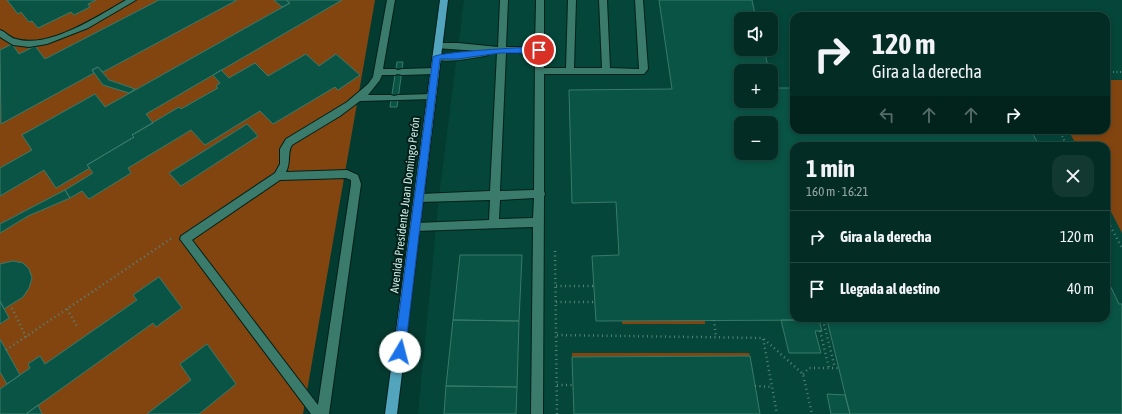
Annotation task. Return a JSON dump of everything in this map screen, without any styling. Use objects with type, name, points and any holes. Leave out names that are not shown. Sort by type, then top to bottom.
[{"type":"main road","name":"Avenida Presidente Juan Domingo Perón","points":[[391,414],[420,198],[444,0]]},
{"type":"lane","points":[[0,33],[6,40],[22,45],[43,43],[67,34],[132,0]]},
{"type":"lane","points":[[318,414],[185,239],[278,176],[285,164],[285,149],[289,142],[359,98],[374,84],[378,72],[391,0]]},
{"type":"lane","points":[[494,224],[500,50],[504,0]]},
{"type":"lane","points":[[537,414],[540,194],[540,0]]},
{"type":"lane","points":[[570,71],[572,0]]},
{"type":"lane","points":[[603,0],[606,72]]},
{"type":"lane","points":[[539,71],[641,72],[644,69],[639,0]]},
{"type":"lane","points":[[438,46],[458,46],[500,50],[539,50]]},
{"type":"lane","points":[[437,57],[457,56],[500,50]]},
{"type":"lane","points":[[378,72],[435,71]]},
{"type":"lane","points":[[359,98],[432,97]]},
{"type":"lane","points":[[278,176],[347,174],[355,178],[356,184],[324,414]]},
{"type":"lane","points":[[420,198],[540,194]]},
{"type":"lane","points":[[416,227],[539,222]]},
{"type":"path","points":[[1110,72],[1122,72]]},
{"type":"path","points":[[1110,226],[1122,248]]},
{"type":"path","points":[[6,350],[174,236],[185,239]]},
{"type":"path","points":[[555,243],[557,414]]},
{"type":"path","points":[[556,286],[594,286]]},
{"type":"path","points":[[556,302],[595,302]]},
{"type":"path","points":[[12,308],[26,336]]},
{"type":"path","points":[[66,309],[78,328]]},
{"type":"path","points":[[714,320],[716,338]]},
{"type":"path","points":[[803,374],[809,368],[837,368],[824,322]]},
{"type":"path","points":[[820,331],[829,368]]},
{"type":"path","points":[[556,335],[763,338],[803,374],[812,414]]},
{"type":"path","points":[[763,338],[777,414]]},
{"type":"path","points":[[557,385],[573,385]]},
{"type":"path","points":[[755,386],[772,387]]},
{"type":"shaded area","points":[[0,0],[375,0],[303,414],[0,414]]},
{"type":"shaded area","points":[[464,0],[1122,0],[1122,414],[418,414],[439,197]]},
{"type":"shaded area","points":[[1110,80],[1122,80],[1122,233],[1110,210],[1110,142],[1075,142],[1070,134],[1110,134]]},
{"type":"shaded area","points":[[705,320],[705,324],[622,324],[622,321]]},
{"type":"shaded area","points":[[572,353],[749,353],[750,356],[572,357]]},
{"type":"building","points":[[7,0],[96,0],[88,4],[90,7],[74,15],[71,12],[38,28],[32,21],[29,22],[21,12],[18,14]]},
{"type":"building","points":[[159,0],[237,0],[103,72],[98,67],[92,70],[94,73],[1,124],[0,50],[12,44],[19,54],[35,46],[45,59]]},
{"type":"building","points":[[274,0],[286,0],[290,3],[282,7]]},
{"type":"building","points":[[286,0],[342,0],[146,114],[153,123],[132,135],[134,137],[87,165],[90,168],[56,188],[44,170],[0,196],[0,168],[32,150],[22,135],[95,94],[105,107],[290,3]]},
{"type":"building","points":[[659,0],[752,0],[755,12],[734,12],[734,56],[766,56],[767,64],[734,64],[734,108],[778,108],[778,88],[790,88],[790,134],[1033,134],[1037,142],[790,142],[790,320],[596,321],[592,256],[619,255],[616,202],[572,203],[569,90],[672,89]]},
{"type":"building","points":[[306,54],[319,66],[336,54],[360,75],[338,90],[335,87],[273,124],[260,111],[205,145],[191,130],[128,168],[131,173],[89,199],[82,191],[70,198],[65,190],[93,173],[87,165],[134,137],[132,135],[179,107],[181,109],[218,88],[216,86],[220,83],[213,75],[221,70],[229,78],[255,63],[268,76]]},
{"type":"building","points":[[397,62],[403,62],[397,107],[390,107]]},
{"type":"building","points":[[98,67],[109,80],[135,89],[129,93],[103,85],[92,70]]},
{"type":"building","points":[[247,124],[258,136],[181,186],[169,173]]},
{"type":"building","points":[[65,190],[70,198],[28,216],[0,233],[0,224]]},
{"type":"building","points":[[460,255],[522,255],[519,321],[453,320]]},
{"type":"building","points":[[13,261],[23,263],[29,269],[32,278],[29,288],[23,297],[4,309],[0,301],[0,264]]},
{"type":"building","points":[[159,277],[182,308],[156,327],[153,323],[26,414],[0,414],[0,389],[30,368],[28,364],[40,356],[45,364],[137,300],[133,295]]},
{"type":"building","points":[[1110,285],[1119,304],[1122,304],[1122,414],[850,414],[827,322],[1110,322]]},
{"type":"building","points":[[0,301],[9,318],[0,324]]},
{"type":"building","points":[[453,320],[519,321],[517,387],[446,386]]},
{"type":"building","points":[[781,320],[790,320],[790,322],[820,322],[822,331],[815,331],[821,353],[789,353]]},
{"type":"building","points":[[0,339],[20,375],[7,384],[0,372]]},
{"type":"building","points":[[207,344],[236,384],[199,414],[147,414],[191,380],[180,364]]},
{"type":"building","points":[[750,356],[760,414],[574,414],[572,357]]},
{"type":"building","points":[[446,386],[517,387],[516,414],[444,414]]},
{"type":"building","points":[[827,394],[845,395],[850,414],[831,414]]},
{"type":"building","points":[[38,405],[42,414],[26,414]]},
{"type":"route","points":[[400,352],[437,57],[457,56],[500,50],[539,50]]}]
